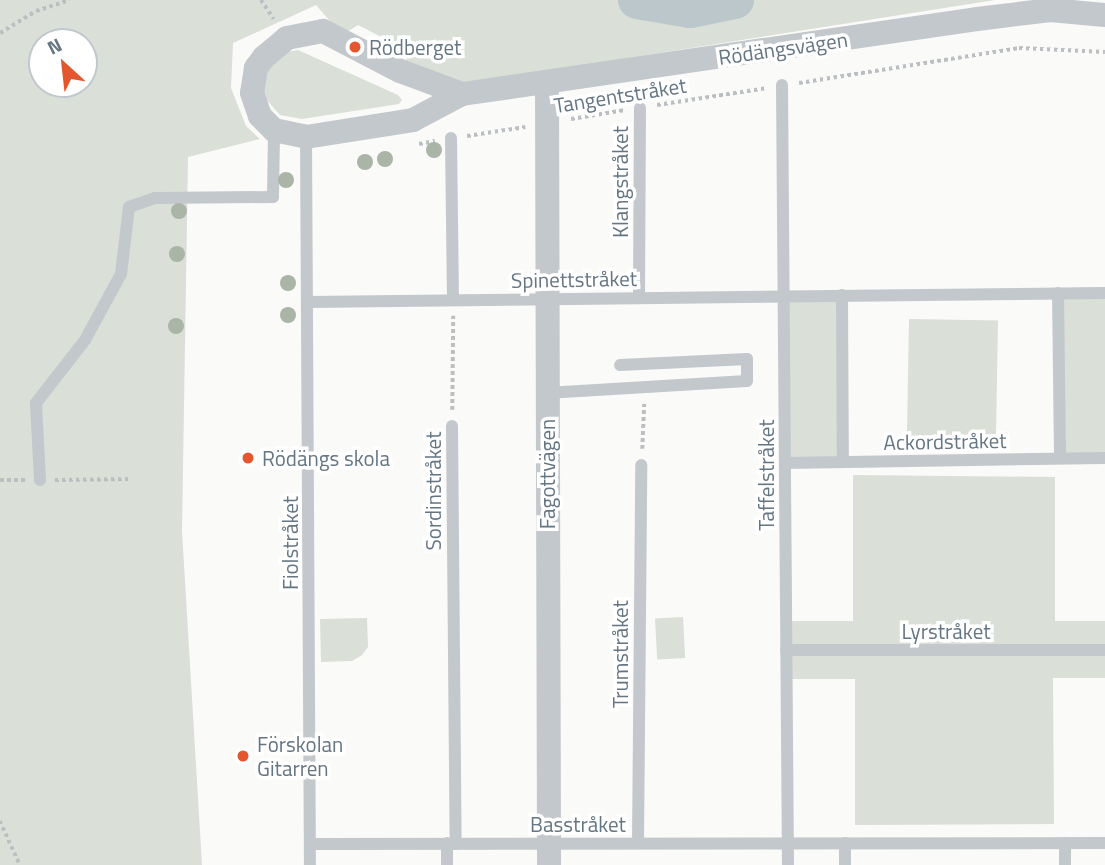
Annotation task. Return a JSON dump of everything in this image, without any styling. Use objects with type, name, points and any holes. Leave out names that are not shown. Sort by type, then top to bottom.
[{"type":"street","name":"Rödängsvägen","points":[[462,94],[400,71],[323,31],[287,38],[256,68],[252,93],[260,116],[274,130],[306,137],[414,120],[462,94],[1077,5],[1105,15]]},
{"type":"street","name":"Fagottvägen","points":[[547,83],[546,393],[550,854]]},
{"type":"lane","name":"Taffelstråket","points":[[782,85],[788,865]]},
{"type":"lane","name":"Klangstråket","points":[[639,298],[640,108]]},
{"type":"lane","points":[[40,480],[36,403],[85,340],[121,274],[129,207],[155,198],[273,197],[274,130]]},
{"type":"lane","name":"Fiolstråket","points":[[306,137],[310,865]]},
{"type":"lane","points":[[450,138],[453,300]]},
{"type":"lane","points":[[1058,293],[1060,458]]},
{"type":"lane","name":"Spinettstråket","points":[[307,302],[1105,293]]},
{"type":"lane","points":[[842,295],[844,462]]},
{"type":"lane","points":[[546,393],[747,381],[747,359],[620,365]]},
{"type":"lane","name":"Sordinstråket","points":[[447,865],[451,844],[452,426]]},
{"type":"lane","name":"Ackordstråket","points":[[785,463],[1105,458]]},
{"type":"lane","name":"Trumstråket","points":[[638,843],[641,465]]},
{"type":"lane","name":"Lyrstråket","points":[[786,650],[1105,650]]},
{"type":"lane","name":"Basstråket","points":[[311,844],[451,844],[550,854],[638,843],[1105,843]]},
{"type":"lane","points":[[845,843],[845,865]]},
{"type":"lane","points":[[1065,843],[1065,865]]},
{"type":"path","points":[[0,33],[36,11],[69,0]]},
{"type":"path","name":"Tangentstråket","points":[[412,145],[1019,48],[1105,52]]},
{"type":"path","name":"Sordinstråket","points":[[452,426],[453,300]]},
{"type":"path","points":[[641,465],[644,387]]},
{"type":"path","points":[[0,480],[128,479]]},
{"type":"path","points":[[0,821],[20,865]]},
{"type":"shaded area","points":[[0,0],[995,0],[450,86],[406,67],[405,49],[358,25],[342,35],[316,5],[233,43],[231,88],[246,126],[260,139],[188,157],[182,531],[202,865],[0,865]]},
{"type":"shaded area","points":[[298,50],[398,95],[402,100],[399,104],[302,119],[280,115],[265,98],[263,87],[269,65],[287,52]]},
{"type":"shaded area","points":[[1058,293],[1105,293],[1105,458],[1058,458]]},
{"type":"shaded area","points":[[784,295],[842,295],[842,462],[784,462]]},
{"type":"shaded area","points":[[909,319],[998,321],[996,447],[907,445]]},
{"type":"shaded area","points":[[853,475],[1055,477],[1055,621],[1105,621],[1105,678],[1053,678],[1054,824],[855,825],[855,679],[787,679],[786,621],[853,621]]},
{"type":"shaded area","points":[[683,617],[685,658],[657,659],[655,618]]},
{"type":"shaded area","points":[[367,618],[368,647],[362,655],[352,661],[321,662],[320,619]]},
{"type":"waterway","points":[[637,0],[690,9],[735,0]]},
{"type":"place","name":"Rödberget","points":[[355,47]]},
{"type":"place","name":"Rödängs skola","points":[[248,458]]},
{"type":"place","name":"Förskolan Gitarren","points":[[243,756]]}]
